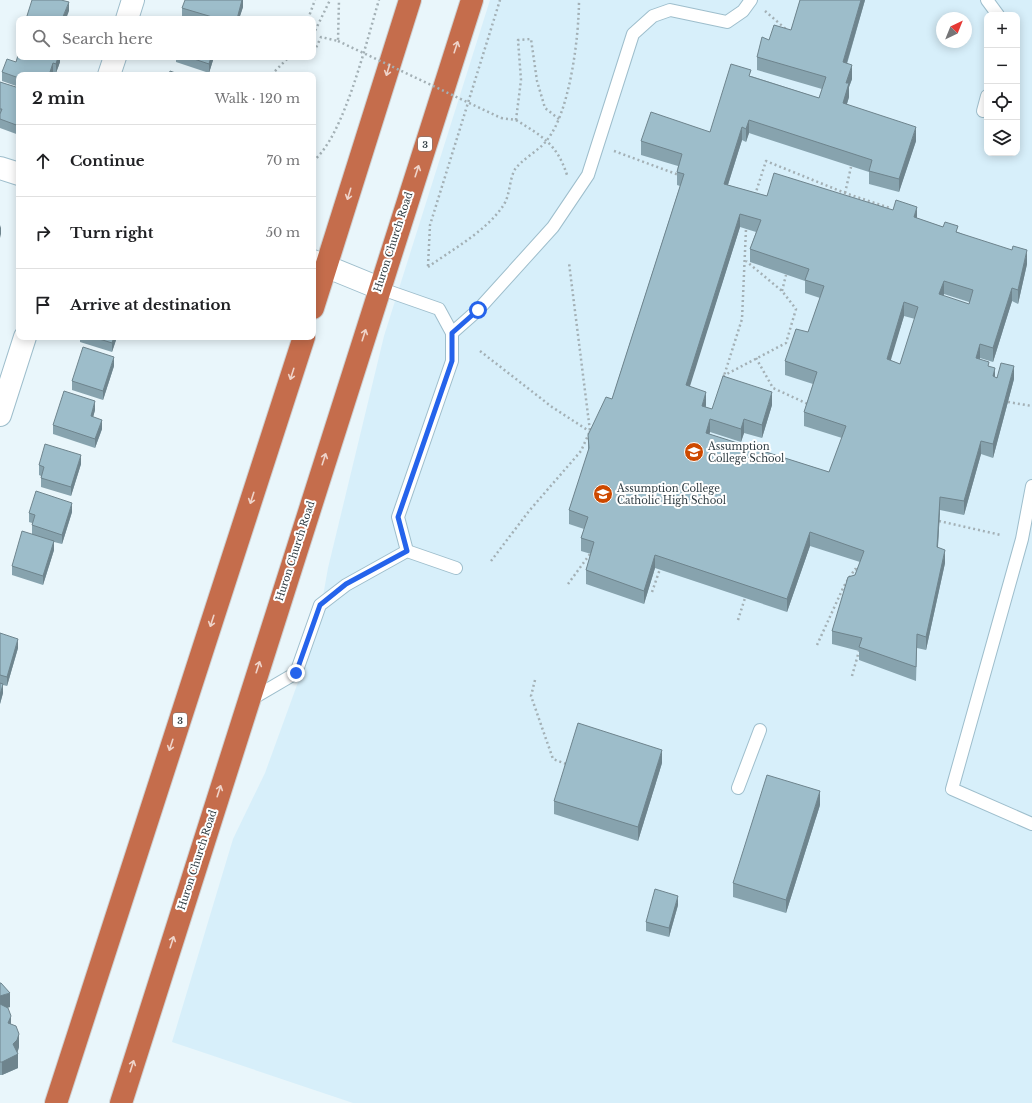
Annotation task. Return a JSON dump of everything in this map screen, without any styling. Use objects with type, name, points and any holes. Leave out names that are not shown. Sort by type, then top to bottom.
[{"type":"highway","points":[[316,289],[320,264],[410,0]]},
{"type":"highway","name":"Huron Church Road","points":[[120,1103],[472,0]]},
{"type":"highway","name":"3","points":[[56,1103],[303,340]]},
{"type":"street","points":[[128,16],[133,0]]},
{"type":"street","points":[[110,72],[114,60]]},
{"type":"street","points":[[0,168],[16,173]]},
{"type":"street","points":[[320,264],[379,288]]},
{"type":"street","points":[[0,415],[24,340]]},
{"type":"lane","points":[[452,333],[478,310],[553,227],[588,175],[633,34],[653,16],[670,10],[727,22],[743,11],[751,0]]},
{"type":"lane","points":[[987,0],[996,12]]},
{"type":"lane","points":[[379,288],[439,309],[452,333],[452,361],[398,517],[407,551]]},
{"type":"lane","points":[[1032,486],[1022,539],[952,789],[1032,824]]},
{"type":"lane","points":[[248,702],[296,673],[320,605],[346,584],[407,551],[456,568]]},
{"type":"lane","points":[[738,788],[760,730]]},
{"type":"path","points":[[309,16],[315,0]]},
{"type":"path","points":[[316,28],[330,0]]},
{"type":"path","points":[[338,41],[339,0]]},
{"type":"path","points":[[316,157],[335,131],[349,97],[379,0]]},
{"type":"path","points":[[500,0],[430,225],[428,267],[481,230],[504,205],[514,170],[548,140],[563,108],[573,64],[579,25],[579,0]]},
{"type":"path","points":[[762,9],[788,31]]},
{"type":"path","points":[[316,48],[321,37],[338,41],[500,118],[516,120],[548,140],[563,162],[569,181]]},
{"type":"path","points":[[516,120],[521,80],[518,40],[531,39],[537,81],[545,108],[559,119]]},
{"type":"path","points":[[274,72],[286,60]]},
{"type":"path","points":[[608,149],[680,175]]},
{"type":"path","points":[[754,198],[766,162],[845,193],[890,208]]},
{"type":"path","points":[[845,193],[851,166]]},
{"type":"path","points":[[721,384],[742,320],[746,229]]},
{"type":"path","points":[[723,376],[786,343],[796,309],[782,291],[745,260]]},
{"type":"path","points":[[491,561],[529,511],[581,452],[590,431],[569,263]]},
{"type":"path","points":[[782,291],[786,275]]},
{"type":"path","points":[[480,351],[552,407],[594,434]]},
{"type":"path","points":[[756,358],[773,388],[811,406]]},
{"type":"path","points":[[1008,402],[1032,406]]},
{"type":"path","points":[[939,521],[1000,535]]},
{"type":"path","points":[[568,584],[590,554]]},
{"type":"path","points":[[652,592],[660,570]]},
{"type":"path","points":[[817,645],[844,586],[855,570],[862,571]]},
{"type":"path","points":[[738,620],[745,598]]},
{"type":"path","points":[[852,676],[859,651]]},
{"type":"path","points":[[535,680],[531,696],[553,759],[570,765]]},
{"type":"shaded area","name":"Assumption College School","points":[[490,0],[1032,0],[1032,1103],[353,1103],[172,1042],[233,839],[265,773],[317,630],[328,568],[384,336]]},
{"type":"building","points":[[32,0],[61,0],[69,2],[63,16],[27,16]]},
{"type":"building","points":[[185,0],[242,0],[238,16],[209,16],[182,8]]},
{"type":"building","points":[[800,0],[861,0],[843,62],[852,65],[846,83],[849,83],[843,103],[916,127],[899,179],[869,171],[872,160],[749,120],[746,129],[742,127],[724,184],[767,196],[774,173],[893,210],[896,200],[917,207],[914,217],[943,227],[945,222],[958,226],[956,232],[1012,250],[1013,246],[1027,250],[1018,290],[1012,288],[993,348],[980,344],[976,358],[989,362],[988,366],[995,368],[993,376],[997,378],[1001,363],[1014,366],[993,444],[981,441],[964,501],[940,497],[937,547],[945,550],[926,637],[917,634],[916,667],[859,647],[862,638],[832,631],[848,577],[855,575],[864,551],[810,532],[787,599],[655,555],[644,591],[586,570],[594,542],[581,538],[588,517],[569,510],[589,448],[588,435],[606,397],[612,399],[684,174],[677,172],[682,154],[641,141],[651,112],[710,132],[731,64],[751,70],[749,76],[819,98],[826,77],[757,57],[762,37],[769,40],[774,25],[791,30]],"holes":[[[740,214],[761,220],[750,249],[809,269],[805,280],[824,286],[808,332],[796,329],[785,361],[817,372],[804,412],[846,426],[829,472],[706,433],[710,419],[741,429],[744,419],[762,425],[772,392],[723,376],[712,409],[702,406],[706,392],[686,385]],[[944,281],[973,290],[969,304],[939,294]],[[904,302],[918,307],[900,364],[887,359]]]},
{"type":"building","points":[[7,59],[16,62],[17,60],[57,60],[56,64],[53,63],[50,72],[16,72],[16,77],[2,72]]},
{"type":"building","points":[[197,60],[210,60],[209,64]]},
{"type":"building","points":[[0,82],[16,87],[16,125],[0,119],[2,109],[0,109]]},
{"type":"building","points":[[102,340],[113,340],[112,343]]},
{"type":"building","points":[[83,347],[114,357],[103,391],[72,381]]},
{"type":"building","points":[[64,391],[95,401],[91,416],[102,420],[95,439],[53,425]]},
{"type":"building","points":[[45,444],[81,455],[71,487],[41,478],[44,467],[39,465]]},
{"type":"building","points":[[36,491],[72,503],[62,535],[32,525],[35,515],[29,513]]},
{"type":"building","points":[[22,531],[54,541],[43,576],[12,566]]},
{"type":"building","points":[[0,633],[18,639],[7,677],[0,675]]},
{"type":"building","points":[[0,683],[3,684],[0,695]]},
{"type":"building","points":[[578,723],[662,750],[638,827],[554,801]]},
{"type":"building","points":[[767,775],[820,791],[786,900],[733,883]]},
{"type":"building","points":[[655,889],[678,896],[669,928],[646,922]]},
{"type":"building","points":[[1,983],[10,993],[0,996]]},
{"type":"building","points":[[0,1004],[8,1008],[11,1016],[8,1023],[16,1026],[19,1034],[17,1040],[13,1044],[18,1054],[2,1062],[0,1062]]},
{"type":"place","name":"Assumption College School","points":[[694,452]]},
{"type":"place","name":"Assumption College Catholic High School","points":[[603,494]]},
{"type":"route","points":[[296,673],[320,605],[346,584],[407,551],[398,517],[452,361],[452,333],[478,310]]}]
